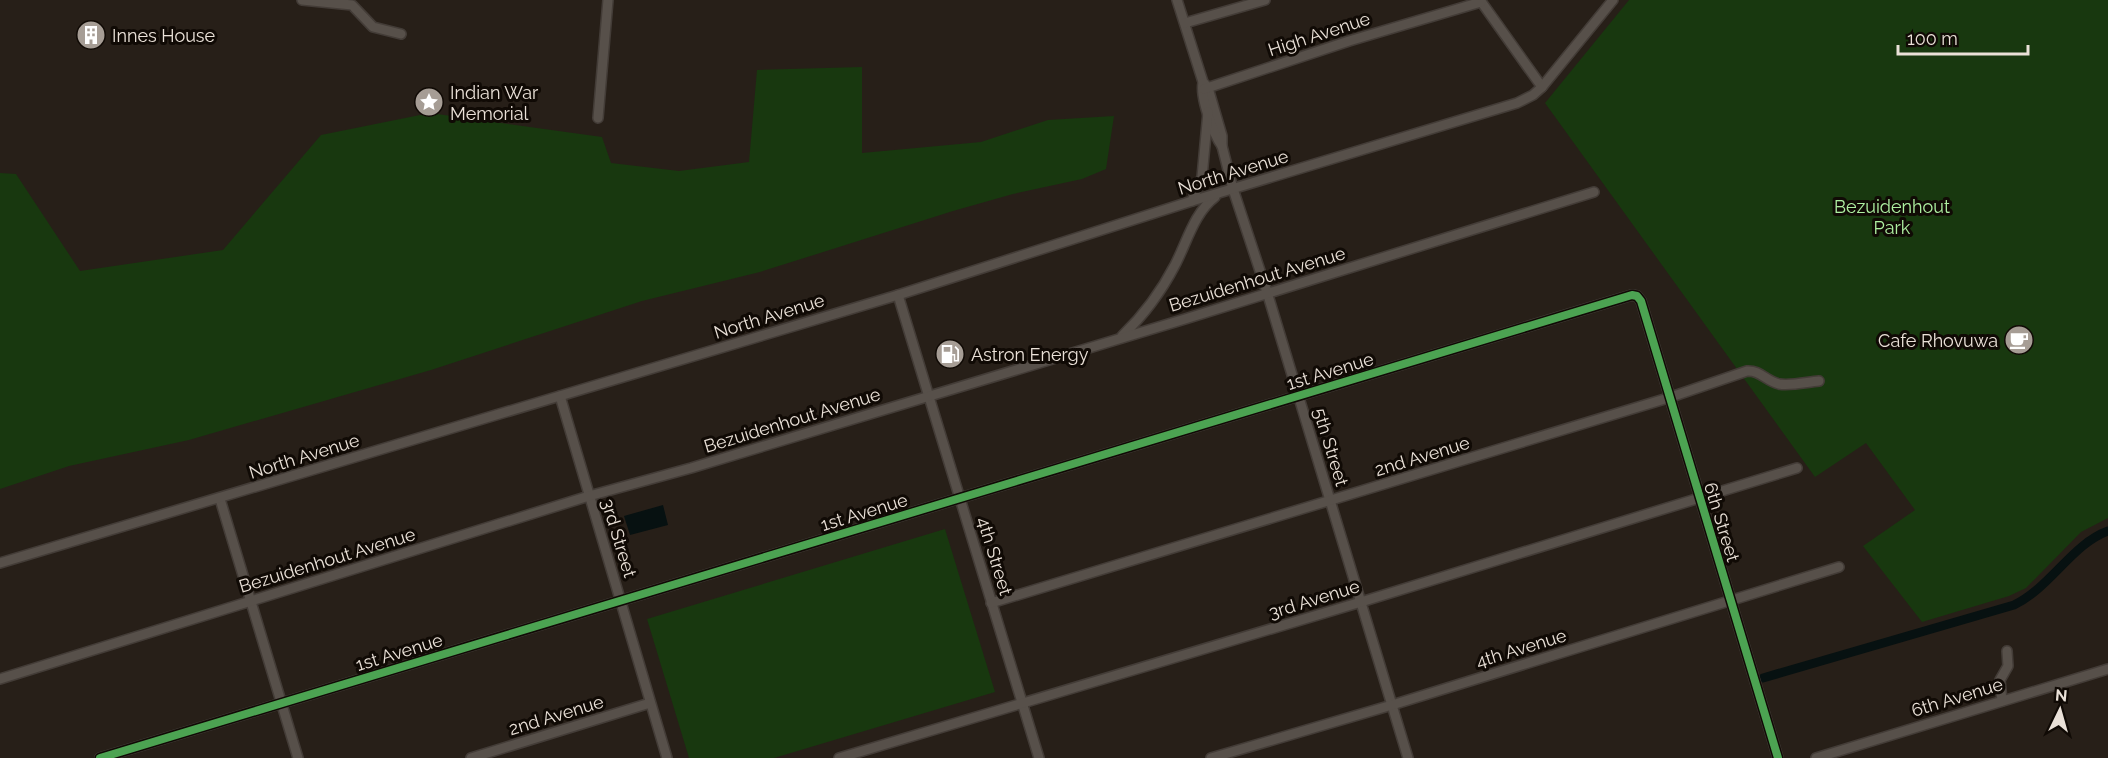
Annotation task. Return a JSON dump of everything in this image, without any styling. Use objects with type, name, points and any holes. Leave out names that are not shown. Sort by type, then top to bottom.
[{"type":"street","points":[[302,0],[352,5],[374,27],[401,34]]},
{"type":"street","points":[[598,118],[608,0]]},
{"type":"street","points":[[1177,0],[1204,86]]},
{"type":"street","points":[[1185,23],[1265,0]]},
{"type":"street","name":"North Avenue","points":[[0,563],[898,295],[1192,201],[1517,103],[1533,95],[1542,87],[1613,0]]},
{"type":"street","points":[[1480,1],[1542,87]]},
{"type":"street","name":"High Avenue","points":[[1204,86],[1480,1]]},
{"type":"street","name":"5th Street","points":[[1204,86],[1208,112],[1267,292],[1408,758]]},
{"type":"street","name":"5th Street","points":[[1204,86],[1222,136],[1221,146]]},
{"type":"street","points":[[1192,201],[1202,177],[1208,112]]},
{"type":"street","name":"Bezuidenhout Avenue","points":[[0,679],[589,496],[691,468],[1119,339],[1594,192]]},
{"type":"street","points":[[1119,339],[1137,322],[1158,295],[1203,207],[1219,194]]},
{"type":"street","points":[[1178,206],[1188,210],[1196,221]]},
{"type":"street","name":"4th Street","points":[[898,295],[1039,758]]},
{"type":"street","name":"1st Avenue","points":[[100,758],[1628,296],[1637,296]]},
{"type":"street","name":"6th Street","points":[[1637,296],[1641,301],[1668,398],[1778,758]]},
{"type":"street","name":"2nd Avenue","points":[[992,603],[1752,371],[1781,384],[1820,381]]},
{"type":"street","name":"3rd Street","points":[[560,396],[667,758]]},
{"type":"street","name":"3rd Avenue","points":[[839,758],[1361,602],[1797,468]]},
{"type":"street","points":[[220,499],[298,758]]},
{"type":"street","name":"4th Avenue","points":[[1211,758],[1392,705],[1839,567]]},
{"type":"street","points":[[2002,701],[2000,680],[2008,666],[2007,651]]},
{"type":"street","name":"6th Avenue","points":[[1816,758],[2108,669]]},
{"type":"street","name":"2nd Avenue","points":[[471,758],[650,703]]},
{"type":"green space","name":"Bezuidenhout Park","points":[[1629,0],[2108,0],[2108,518],[2081,532],[2026,588],[2009,596],[1922,622],[1863,546],[1915,510],[1866,443],[1815,477],[1545,103]]},
{"type":"green space","points":[[862,67],[862,153],[981,142],[1048,120],[1114,116],[1106,169],[1082,179],[1013,194],[953,211],[760,272],[642,301],[431,370],[189,440],[69,466],[0,489],[0,173],[16,174],[80,271],[223,250],[321,135],[430,113],[602,137],[611,163],[679,171],[749,162],[757,70]]},
{"type":"green space","points":[[945,529],[995,692],[774,758],[689,758],[647,619]]},
{"type":"shaded area","points":[[663,505],[668,525],[630,535],[624,516]]},
{"type":"waterway","points":[[1763,678],[2014,605],[2039,588],[2083,546],[2108,531]]},
{"type":"cycle path","points":[[100,758],[1632,295],[1637,296],[1641,301],[1778,758]]},
{"type":"place","name":"Innes House","points":[[91,35]]},
{"type":"place","name":"Indian War Memorial","points":[[429,102]]},
{"type":"place","name":"Cafe Rhovuwa","points":[[2019,340]]},
{"type":"place","name":"Astron Energy","points":[[950,354]]}]
